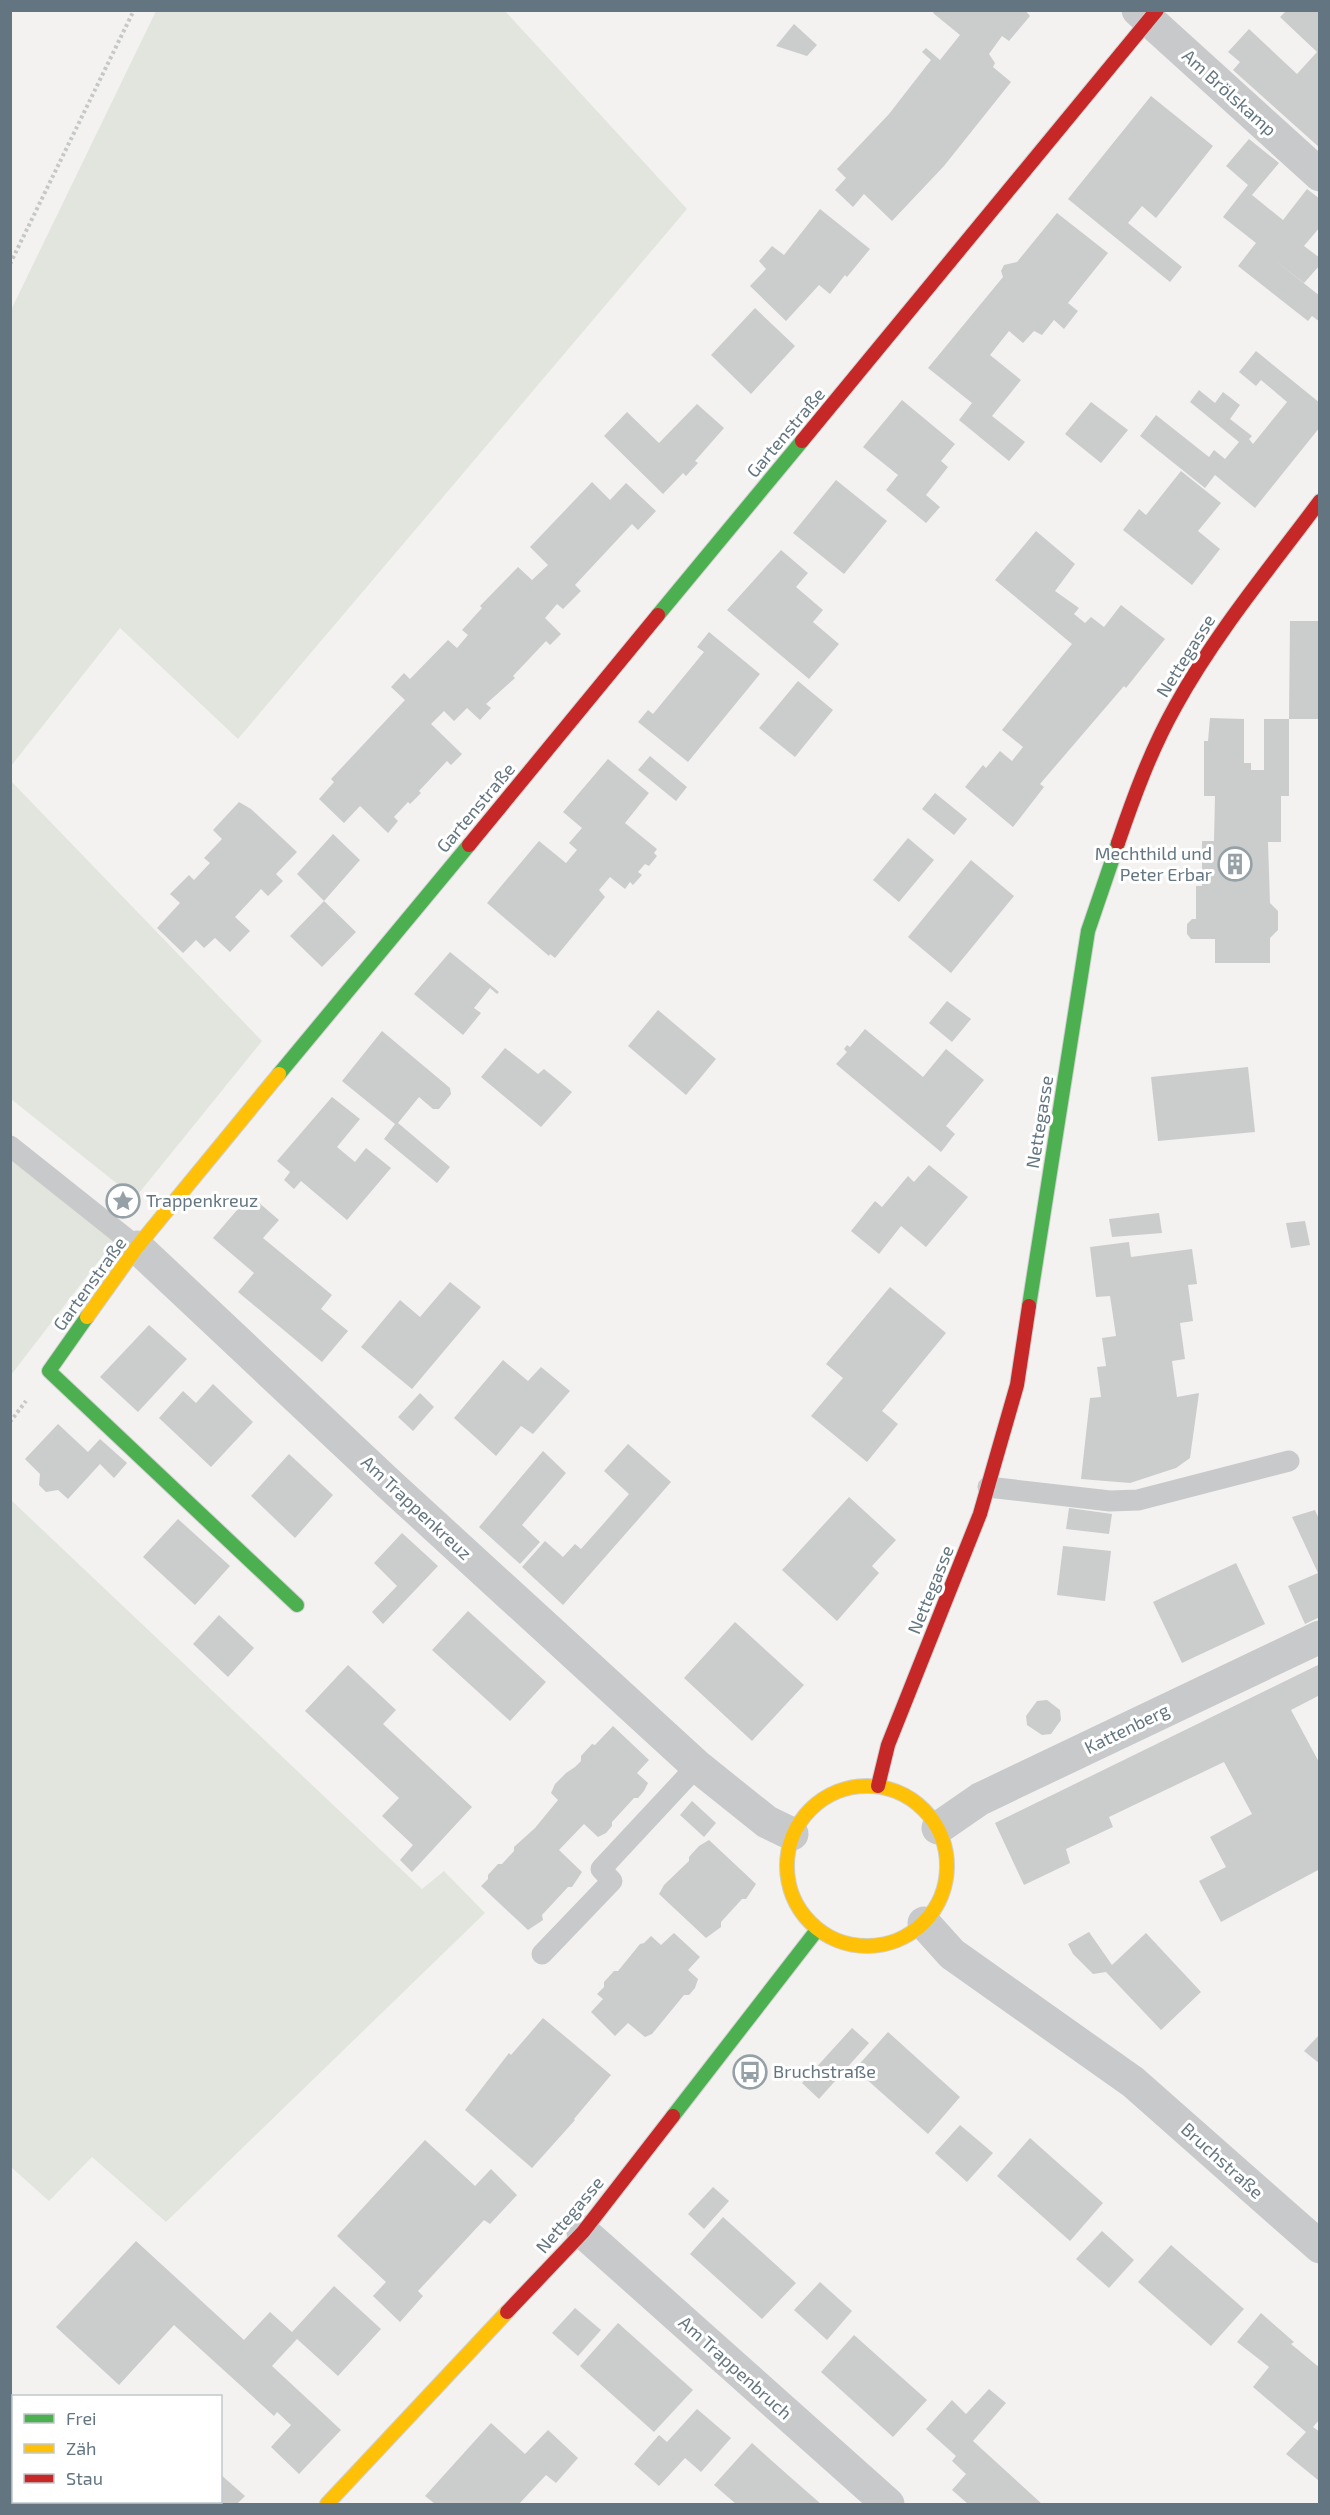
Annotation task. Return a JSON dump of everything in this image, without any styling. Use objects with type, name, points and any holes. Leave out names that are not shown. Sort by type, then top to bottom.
[{"type":"street","name":"Am Brölskamp","points":[[1148,14],[1320,175]]},
{"type":"street","name":"Gartenstraße","points":[[297,1605],[49,1371],[137,1247],[1148,14]]},
{"type":"street","name":"Nettegasse","points":[[878,1786],[888,1745],[980,1514],[1017,1385],[1088,932],[1136,789],[1174,708],[1217,638],[1320,501]]},
{"type":"street","name":"Am Trappenkreuz","points":[[137,1247],[389,1484],[697,1766],[767,1822],[792,1834]]},
{"type":"street","name":"Kattenberg","points":[[938,1828],[981,1799],[1320,1637]]},
{"type":"street","points":[[857,1786],[878,1786],[902,1794],[922,1808],[938,1828],[946,1852],[946,1877],[939,1902],[924,1923],[905,1937],[884,1945],[860,1947],[838,1942],[817,1930],[799,1911],[789,1887],[786,1860],[792,1834],[803,1816],[818,1802],[837,1791],[857,1786]]},
{"type":"street","name":"Bruchstraße","points":[[924,1923],[952,1954],[1133,2082],[1320,2247]]},
{"type":"street","name":"Nettegasse","points":[[327,2505],[583,2232],[817,1930]]},
{"type":"street","name":"Am Trappenbruch","points":[[583,2232],[888,2505]]},
{"type":"lane","points":[[10,1146],[137,1247]]},
{"type":"lane","points":[[988,1487],[1110,1501],[1138,1500],[1289,1461]]},
{"type":"lane","points":[[542,1954],[612,1881],[600,1869],[697,1766]]},
{"type":"path","points":[[10,264],[134,10]]},
{"type":"shaded area","points":[[156,11],[505,11],[687,209],[238,739],[120,628],[11,766],[11,310]]},
{"type":"shaded area","points":[[11,781],[262,1041],[135,1198],[11,1099]]},
{"type":"shaded area","points":[[10,1159],[114,1241],[11,1375],[10,1375]]},
{"type":"shaded area","points":[[11,1500],[422,1889],[444,1871],[485,1913],[166,2222],[92,2157],[49,2201],[11,2167]]},
{"type":"building","points":[[935,10],[1025,10],[1030,16],[1009,41],[1002,36],[989,54],[995,63],[993,67],[1011,82],[944,166],[892,221],[864,194],[853,207],[835,190],[846,178],[837,169],[889,114],[931,60],[922,52],[926,48],[940,60],[960,35],[933,13]]},
{"type":"building","points":[[1287,10],[1320,10],[1320,148],[1233,70],[1240,62],[1228,52],[1249,29],[1297,74],[1317,52],[1280,17]]},
{"type":"building","points":[[794,24],[817,45],[807,56],[776,46]]},
{"type":"building","points":[[1151,96],[1213,146],[1156,218],[1142,206],[1128,223],[1182,267],[1170,282],[1068,199]]},
{"type":"building","points":[[1249,139],[1279,163],[1252,195],[1283,220],[1307,189],[1320,199],[1320,227],[1304,246],[1320,258],[1320,265],[1304,283],[1272,258],[1320,296],[1320,322],[1312,316],[1308,321],[1238,266],[1256,243],[1223,217],[1248,185],[1226,166]]},
{"type":"building","points":[[820,209],[870,249],[830,294],[819,285],[786,321],[750,286],[766,269],[759,261],[772,246],[784,255]]},
{"type":"building","points":[[1057,213],[1108,253],[1068,303],[1078,311],[1064,329],[1054,320],[1042,335],[1034,331],[1023,343],[1009,331],[990,355],[1021,380],[992,416],[1025,442],[1009,461],[959,420],[972,403],[928,368],[1003,277],[1001,271],[1004,265],[1017,262]]},
{"type":"building","points":[[755,308],[795,346],[751,394],[711,355]]},
{"type":"building","points":[[1256,351],[1320,403],[1320,427],[1255,508],[1215,475],[1205,488],[1140,436],[1156,415],[1209,457],[1214,450],[1225,459],[1239,442],[1190,402],[1199,390],[1215,403],[1223,392],[1240,405],[1230,419],[1252,436],[1249,439],[1253,444],[1287,402],[1261,380],[1256,386],[1239,372]]},
{"type":"building","points":[[902,400],[955,444],[941,461],[948,467],[926,495],[940,507],[926,523],[886,490],[898,475],[863,447]]},
{"type":"building","points":[[1091,402],[1128,430],[1101,463],[1065,434]]},
{"type":"building","points":[[697,404],[724,428],[695,461],[698,463],[686,476],[683,473],[663,494],[604,436],[627,412],[659,443]]},
{"type":"building","points":[[1181,471],[1221,503],[1198,531],[1220,549],[1192,585],[1123,530],[1139,509],[1146,515]]},
{"type":"building","points":[[836,480],[887,521],[844,574],[793,533]]},
{"type":"building","points":[[592,482],[610,500],[626,483],[656,511],[638,530],[632,524],[575,585],[581,591],[563,609],[557,604],[545,618],[561,634],[550,645],[546,641],[513,676],[515,678],[486,704],[491,708],[480,720],[467,708],[454,721],[444,711],[431,724],[462,754],[451,765],[447,761],[419,791],[421,793],[410,804],[408,802],[394,817],[398,821],[388,833],[360,806],[344,823],[319,799],[334,782],[331,779],[405,700],[391,687],[404,673],[410,679],[448,640],[457,648],[468,635],[462,630],[482,608],[480,606],[518,567],[532,580],[548,565],[530,547]]},
{"type":"building","points":[[1036,531],[1075,564],[1055,591],[1079,608],[1074,614],[1085,623],[1091,617],[1104,627],[1121,605],[1165,639],[1126,688],[1124,686],[1040,784],[1044,787],[1013,827],[965,787],[983,765],[986,768],[1000,751],[1012,761],[1023,747],[1002,730],[1072,644],[995,580]]},
{"type":"building","points":[[781,550],[808,573],[796,587],[823,610],[813,622],[839,644],[809,679],[727,610]]},
{"type":"building","points":[[1290,621],[1320,621],[1320,719],[1289,719]]},
{"type":"building","points":[[709,632],[760,674],[688,762],[638,722],[648,710],[653,714],[704,652],[697,647]]},
{"type":"building","points":[[798,681],[833,710],[795,757],[759,728]]},
{"type":"building","points":[[1210,718],[1244,719],[1244,763],[1251,763],[1251,770],[1264,770],[1264,719],[1289,719],[1289,796],[1281,796],[1281,842],[1268,842],[1270,903],[1278,911],[1278,930],[1270,938],[1270,963],[1215,963],[1215,939],[1191,939],[1187,934],[1187,924],[1192,919],[1196,919],[1196,886],[1202,886],[1202,841],[1214,841],[1215,796],[1204,796],[1204,741],[1208,741]]},
{"type":"building","points":[[650,756],[687,787],[676,801],[638,770]]},
{"type":"building","points":[[608,759],[649,793],[625,823],[657,849],[654,853],[657,856],[649,866],[645,864],[638,872],[642,875],[633,885],[630,882],[625,889],[610,877],[599,890],[605,897],[555,958],[550,954],[549,956],[487,903],[539,841],[566,863],[577,850],[569,843],[582,828],[563,812]]},
{"type":"building","points":[[935,793],[967,819],[954,835],[922,809]]},
{"type":"building","points":[[239,802],[251,809],[297,852],[276,874],[283,881],[268,896],[261,889],[235,917],[250,931],[230,952],[215,938],[204,948],[196,940],[183,953],[157,928],[180,903],[170,894],[189,875],[194,880],[210,863],[204,858],[222,839],[213,830]]},
{"type":"building","points":[[333,834],[360,860],[324,901],[297,874]]},
{"type":"building","points":[[908,838],[934,860],[899,902],[873,880]]},
{"type":"building","points":[[971,860],[1014,896],[951,973],[908,937]]},
{"type":"building","points":[[324,901],[356,932],[322,967],[290,936]]},
{"type":"building","points":[[450,952],[499,992],[497,994],[490,988],[474,1008],[481,1013],[463,1035],[414,994]]},
{"type":"building","points":[[947,1001],[971,1019],[952,1042],[929,1023]]},
{"type":"building","points":[[658,1010],[716,1059],[686,1095],[628,1046]]},
{"type":"building","points":[[865,1029],[923,1077],[946,1049],[984,1080],[946,1126],[955,1134],[941,1152],[836,1064],[847,1052],[844,1049],[847,1045],[850,1047]]},
{"type":"building","points":[[382,1031],[450,1088],[451,1094],[439,1109],[433,1109],[419,1097],[398,1123],[450,1167],[437,1183],[384,1139],[395,1124],[342,1081]]},
{"type":"building","points":[[505,1048],[538,1074],[544,1069],[572,1092],[541,1127],[481,1077]]},
{"type":"building","points":[[1248,1067],[1255,1132],[1158,1141],[1151,1077]]},
{"type":"building","points":[[332,1097],[360,1119],[337,1147],[355,1162],[366,1148],[391,1168],[347,1220],[301,1181],[294,1189],[284,1180],[290,1172],[277,1161]]},
{"type":"building","points":[[929,1165],[968,1197],[926,1247],[901,1226],[879,1254],[851,1231],[875,1201],[882,1207],[908,1176],[914,1182]]},
{"type":"building","points":[[250,1195],[279,1220],[263,1238],[332,1295],[321,1309],[348,1331],[322,1362],[238,1292],[254,1273],[213,1238]]},
{"type":"building","points":[[1159,1213],[1162,1233],[1112,1237],[1109,1219]]},
{"type":"building","points":[[1305,1221],[1310,1245],[1291,1248],[1286,1223]]},
{"type":"building","points":[[1129,1242],[1131,1257],[1192,1249],[1197,1284],[1188,1285],[1193,1321],[1180,1323],[1185,1359],[1172,1361],[1177,1397],[1199,1393],[1190,1458],[1176,1468],[1130,1483],[1081,1479],[1090,1398],[1101,1397],[1097,1367],[1106,1366],[1102,1338],[1116,1336],[1110,1296],[1096,1297],[1090,1247]]},
{"type":"building","points":[[450,1282],[481,1307],[412,1389],[361,1347],[400,1300],[420,1317]]},
{"type":"building","points":[[890,1287],[946,1333],[882,1411],[898,1424],[867,1462],[811,1416],[843,1378],[826,1364]]},
{"type":"building","points":[[149,1325],[187,1359],[138,1412],[100,1377]]},
{"type":"building","points":[[503,1360],[528,1381],[541,1367],[570,1391],[533,1434],[521,1426],[496,1456],[454,1418]]},
{"type":"building","points":[[213,1384],[253,1422],[211,1467],[159,1418],[183,1391],[196,1403]]},
{"type":"building","points":[[420,1393],[434,1407],[413,1431],[398,1417]]},
{"type":"building","points":[[58,1424],[88,1452],[100,1439],[127,1463],[114,1478],[100,1464],[68,1499],[58,1490],[46,1492],[39,1485],[40,1474],[25,1459]]},
{"type":"building","points":[[628,1444],[671,1482],[563,1605],[522,1567],[545,1541],[563,1557],[575,1544],[581,1549],[605,1522],[629,1494],[604,1471]]},
{"type":"building","points":[[543,1451],[566,1473],[522,1525],[540,1542],[520,1564],[479,1527]]},
{"type":"building","points":[[289,1454],[333,1495],[295,1538],[251,1496]]},
{"type":"building","points":[[849,1497],[896,1540],[872,1566],[879,1573],[837,1621],[782,1570]]},
{"type":"building","points":[[1069,1508],[1112,1514],[1109,1534],[1066,1529]]},
{"type":"building","points":[[1315,1510],[1320,1521],[1320,1617],[1305,1624],[1288,1586],[1318,1573],[1292,1517]]},
{"type":"building","points":[[178,1519],[230,1566],[195,1605],[143,1557]]},
{"type":"building","points":[[402,1533],[438,1566],[383,1624],[372,1612],[397,1586],[374,1563]]},
{"type":"building","points":[[1063,1546],[1111,1551],[1105,1601],[1057,1595]]},
{"type":"building","points":[[1236,1563],[1265,1624],[1182,1663],[1153,1602]]},
{"type":"building","points":[[468,1611],[546,1682],[510,1721],[432,1650]]},
{"type":"building","points":[[219,1615],[254,1648],[228,1677],[193,1644]]},
{"type":"building","points":[[735,1622],[804,1685],[752,1741],[684,1678]]},
{"type":"building","points":[[1320,1664],[1320,1695],[1291,1710],[1320,1764],[1320,1869],[1221,1922],[1199,1881],[1226,1867],[1210,1837],[1252,1814],[1224,1762],[1109,1817],[1113,1827],[1066,1849],[1070,1863],[1024,1885],[995,1823]]},
{"type":"building","points":[[348,1665],[396,1710],[383,1724],[472,1807],[412,1872],[400,1860],[413,1845],[382,1816],[399,1798],[305,1711]]},
{"type":"building","points":[[1047,1700],[1060,1710],[1061,1720],[1051,1734],[1042,1735],[1027,1725],[1026,1716],[1037,1701]]},
{"type":"building","points":[[613,1726],[649,1760],[637,1773],[648,1783],[638,1798],[634,1798],[612,1822],[612,1826],[606,1833],[598,1837],[584,1824],[559,1850],[582,1872],[572,1887],[568,1887],[542,1915],[543,1920],[528,1930],[481,1886],[488,1879],[488,1875],[498,1864],[502,1864],[514,1851],[514,1847],[535,1828],[558,1800],[551,1793],[555,1784],[581,1761],[581,1756],[592,1744],[595,1745]]},
{"type":"building","points":[[692,1801],[716,1823],[704,1837],[680,1815]]},
{"type":"building","points":[[709,1840],[756,1884],[746,1899],[742,1899],[721,1922],[721,1927],[706,1938],[659,1894],[664,1885],[689,1861],[689,1857],[699,1846]]},
{"type":"building","points":[[1089,1932],[1112,1965],[1146,1933],[1201,1992],[1161,2030],[1106,1972],[1093,1974],[1073,1954],[1068,1944]]},
{"type":"building","points":[[674,1933],[700,1957],[688,1970],[698,1979],[695,1988],[689,1995],[684,1995],[652,2034],[645,2037],[628,2023],[615,2036],[591,2012],[603,1999],[597,1994],[604,1987],[604,1982],[614,1971],[618,1971],[640,1944],[651,1936],[661,1945]]},
{"type":"building","points":[[543,2018],[611,2075],[532,2168],[465,2110],[509,2053],[511,2055]]},
{"type":"building","points":[[852,2028],[869,2043],[819,2099],[802,2083]]},
{"type":"building","points":[[888,2032],[960,2097],[928,2134],[855,2069]]},
{"type":"building","points":[[1320,2034],[1320,2064],[1304,2051]]},
{"type":"building","points":[[960,2125],[993,2153],[967,2182],[935,2153]]},
{"type":"building","points":[[1030,2138],[1103,2203],[1070,2241],[997,2176]]},
{"type":"building","points":[[425,2140],[475,2186],[491,2169],[517,2195],[490,2224],[484,2220],[418,2291],[423,2296],[400,2322],[373,2296],[386,2282],[337,2236]]},
{"type":"building","points":[[713,2187],[729,2201],[704,2229],[688,2214]]},
{"type":"building","points":[[723,2217],[796,2283],[762,2319],[690,2254]]},
{"type":"building","points":[[1102,2231],[1134,2260],[1109,2288],[1076,2259]]},
{"type":"building","points":[[136,2241],[244,2340],[270,2312],[292,2332],[334,2286],[381,2329],[338,2376],[297,2339],[272,2366],[341,2430],[299,2474],[271,2447],[291,2425],[277,2412],[274,2416],[174,2325],[119,2385],[56,2327]]},
{"type":"building","points":[[1171,2245],[1244,2309],[1211,2346],[1138,2282]]},
{"type":"building","points":[[820,2282],[852,2311],[827,2340],[794,2310]]},
{"type":"building","points":[[575,2308],[601,2330],[578,2356],[552,2333]]},
{"type":"building","points":[[1261,2313],[1294,2342],[1291,2344],[1320,2368],[1320,2419],[1313,2427],[1320,2432],[1320,2478],[1318,2480],[1286,2454],[1306,2432],[1253,2387],[1269,2367],[1237,2342]]},
{"type":"building","points":[[618,2323],[693,2390],[654,2432],[580,2366]]},
{"type":"building","points":[[854,2335],[927,2400],[893,2437],[821,2372]]},
{"type":"building","points":[[989,2389],[1006,2403],[973,2441],[1042,2504],[968,2504],[952,2490],[966,2474],[952,2461],[956,2456],[926,2429],[952,2400],[966,2414]]},
{"type":"building","points":[[697,2409],[731,2438],[701,2472],[685,2458],[659,2486],[634,2464],[659,2435],[667,2442]]},
{"type":"building","points":[[491,2423],[525,2454],[548,2430],[578,2458],[556,2483],[546,2475],[519,2504],[435,2504],[425,2496]]},
{"type":"building","points":[[752,2443],[821,2504],[736,2504],[714,2485]]},
{"type":"building","points":[[222,2476],[245,2496],[237,2504],[163,2503],[222,2503]]},
{"type":"traffic: fast","points":[[658,615],[802,441]]},
{"type":"traffic: fast","points":[[1029,1306],[1088,931],[1118,843]]},
{"type":"traffic: fast","points":[[279,1074],[469,845]]},
{"type":"traffic: fast","points":[[87,1317],[49,1371],[297,1605]]},
{"type":"traffic: fast","points":[[673,2116],[817,1930]]},
{"type":"traffic: slow","points":[[87,1317],[137,1247],[279,1074]]},
{"type":"traffic: slow","points":[[867,1786],[883,1787],[898,1792],[924,1809],[941,1835],[946,1850],[947,1866],[946,1882],[941,1897],[924,1923],[898,1940],[883,1945],[867,1946],[851,1945],[836,1940],[810,1923],[793,1897],[788,1882],[787,1866],[788,1850],[793,1835],[810,1809],[836,1792],[851,1787],[867,1786]]},
{"type":"traffic: slow","points":[[327,2504],[507,2312]]},
{"type":"traffic: jam","points":[[802,441],[1157,10]]},
{"type":"traffic: jam","points":[[1118,843],[1166,723],[1191,680],[1244,602],[1320,501]]},
{"type":"traffic: jam","points":[[469,845],[658,615]]},
{"type":"traffic: jam","points":[[878,1786],[888,1745],[980,1514],[1017,1385],[1029,1306]]},
{"type":"traffic: jam","points":[[507,2312],[583,2232],[673,2116]]},
{"type":"place","name":"Mechthild und Peter Erbar","points":[[1235,864]]},
{"type":"place","name":"Trappenkreuz","points":[[123,1201]]},
{"type":"place","name":"Bruchstraße","points":[[750,2072]]}]
